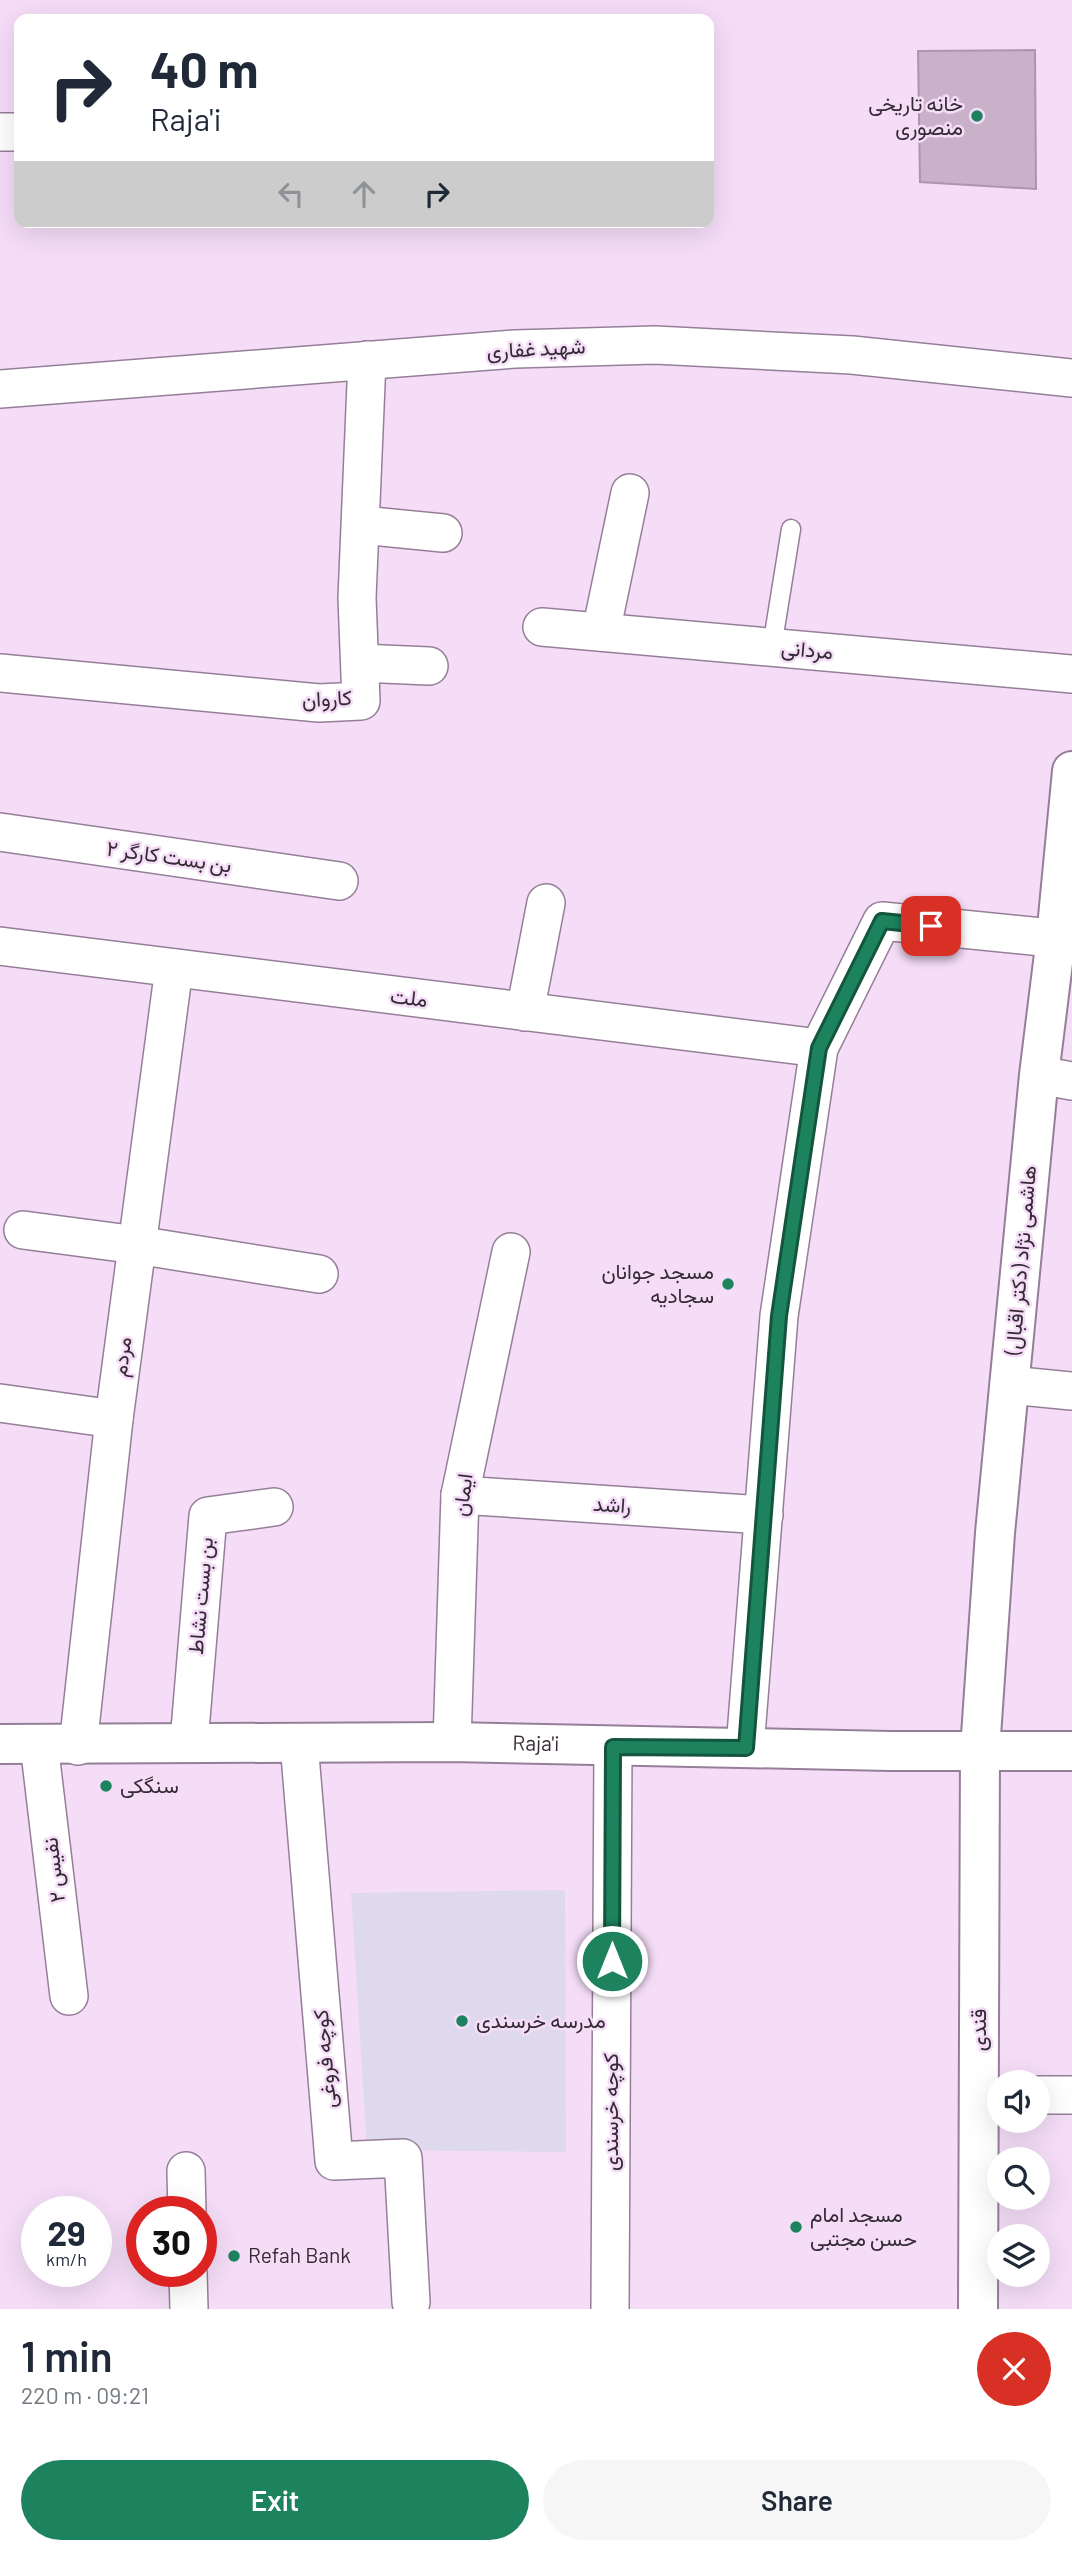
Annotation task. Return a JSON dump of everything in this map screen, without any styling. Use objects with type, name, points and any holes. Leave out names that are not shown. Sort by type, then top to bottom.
[{"type":"main road","name":"هاشمی نژاد (دکتر اقبال)","points":[[980,1750],[995,1533],[1010,1385],[1055,1078],[1072,771]]},
{"type":"main road","name":"Raja'i","points":[[0,1744],[452,1742],[613,1747],[1072,1751]]},
{"type":"main road","name":"قندی","points":[[980,1750],[989,2070]]},
{"type":"main road","name":"قندی","points":[[978,2309],[988,2133]]},
{"type":"street","name":"شهید غفاری","points":[[0,389],[515,349],[655,345],[852,355],[1072,378]]},
{"type":"street","name":"کاروان","points":[[0,673],[318,703],[361,701],[357,598],[367,360]]},
{"type":"street","points":[[601,632],[630,493]]},
{"type":"street","points":[[362,525],[443,533]]},
{"type":"street","name":"مردانی","points":[[542,627],[1072,674]]},
{"type":"street","points":[[360,663],[429,667]]},
{"type":"street","name":"بن بست کارگر ۲","points":[[0,832],[339,881]]},
{"type":"street","points":[[525,1012],[546,903]]},
{"type":"street","points":[[746,1748],[779,1316],[819,1048],[882,921],[1064,939]]},
{"type":"street","name":"ملت","points":[[0,946],[819,1048]]},
{"type":"street","name":"مردم","points":[[78,1745],[114,1419],[174,968]]},
{"type":"street","points":[[23,1230],[319,1274]]},
{"type":"street","name":"ایمان","points":[[452,1742],[460,1495],[510,1252]]},
{"type":"street","points":[[1010,1385],[1072,1391]]},
{"type":"street","points":[[0,1403],[114,1419]]},
{"type":"street","name":"راشد","points":[[460,1495],[764,1515]]},
{"type":"street","name":"بن بست نشاط","points":[[189,1742],[208,1516],[274,1507]]},
{"type":"street","name":"کوچه فروغی","points":[[299,1743],[334,2161],[403,2158],[411,2302]]},
{"type":"street","name":"نفیس ۲","points":[[39,1744],[69,1996]]},
{"type":"street","name":"کوچه خرسندی","points":[[610,2309],[613,1747]]},
{"type":"street","points":[[1050,2095],[1072,2095]]},
{"type":"street","points":[[186,2171],[187,2196]]},
{"type":"street","points":[[188,2287],[189,2309]]},
{"type":"lane","points":[[772,647],[791,529]]},
{"type":"shaded area","name":"مدرسه خرسندی","points":[[565,1890],[566,2152],[367,2150],[351,1893]]},
{"type":"building","name":"خانه تاریخی منصوری","points":[[1035,50],[1036,189],[920,182],[918,51]]},
{"type":"place","name":"خانه تاریخی منصوری","points":[[977,116]]},
{"type":"place","name":"مسجد جوانان سجادیه","points":[[728,1284]]},
{"type":"place","name":"سنگکی","points":[[106,1786]]},
{"type":"place","name":"مدرسه خرسندی","points":[[462,2021]]},
{"type":"place","name":"مسجد امام حسن مجتبی","points":[[796,2227]]},
{"type":"place","name":"Refah Bank","points":[[234,2256]]},
{"type":"route","points":[[612,1961],[613,1747],[746,1748],[779,1316],[819,1048],[882,921],[931,926]]}]
